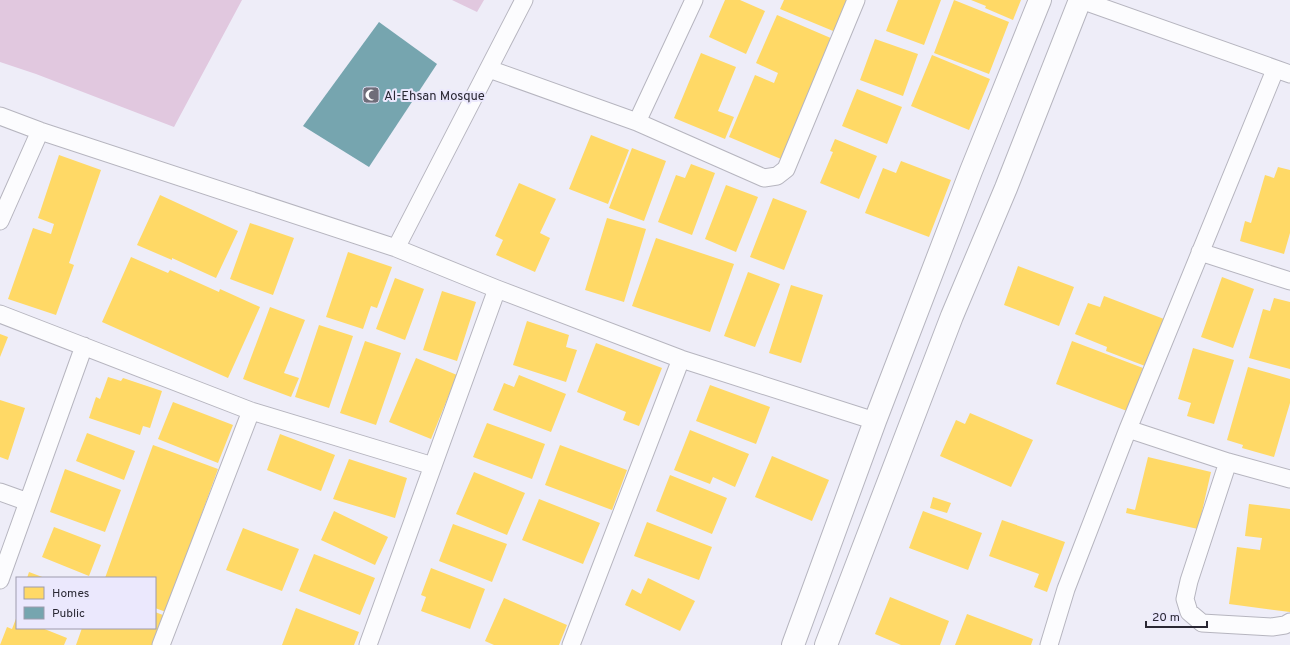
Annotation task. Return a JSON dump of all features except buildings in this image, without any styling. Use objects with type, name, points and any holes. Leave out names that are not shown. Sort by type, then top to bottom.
[{"type":"street","points":[[396,248],[524,0]]},
{"type":"street","points":[[637,122],[694,0]]},
{"type":"street","points":[[489,69],[637,122],[764,178],[777,176],[786,169],[856,0]]},
{"type":"street","points":[[793,645],[875,421],[971,171],[1040,0]]},
{"type":"street","points":[[826,645],[952,316],[1006,188],[1080,0],[1282,72],[1200,252],[1128,429],[1066,589],[1049,645]]},
{"type":"street","points":[[0,116],[40,131],[396,248],[497,290],[681,359],[875,421]]},
{"type":"street","points":[[0,221],[40,131]]},
{"type":"street","points":[[1200,252],[1290,281]]},
{"type":"street","points":[[368,645],[497,290]]},
{"type":"street","points":[[0,314],[251,411],[433,466]]},
{"type":"street","points":[[0,580],[84,346]]},
{"type":"street","points":[[571,645],[681,359]]},
{"type":"street","points":[[161,645],[251,411]]},
{"type":"street","points":[[1128,429],[1228,462],[1290,479]]},
{"type":"street","points":[[1228,462],[1189,581],[1185,599],[1190,612],[1202,623],[1272,627],[1284,625],[1290,622]]},
{"type":"street","points":[[0,492],[28,502]]},
{"type":"shaded area","points":[[0,0],[242,0],[174,127],[36,74],[0,62]]},
{"type":"shaded area","points":[[452,0],[484,0],[477,12]]},
{"type":"place","name":"Al-Ehsan Mosque","points":[[371,95]]}]
